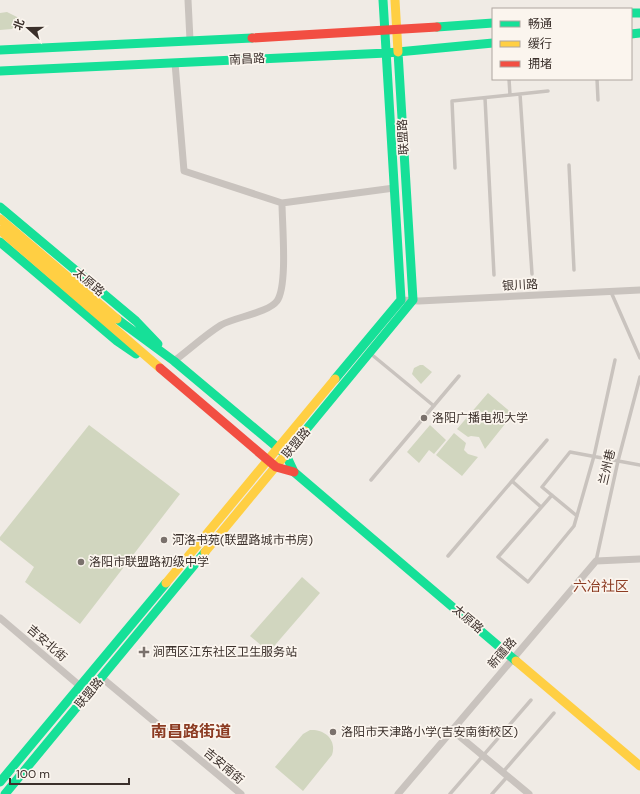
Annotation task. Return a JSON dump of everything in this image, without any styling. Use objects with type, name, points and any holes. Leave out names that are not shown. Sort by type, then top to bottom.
[{"type":"main road","name":"联盟路","points":[[0,782],[401,300],[383,0]]},
{"type":"main road","name":"联盟路","points":[[5,794],[286,456],[413,300],[395,0]]},
{"type":"main road","name":"南昌路","points":[[0,50],[385,31],[492,23]]},
{"type":"main road","name":"南昌路","points":[[0,71],[387,53],[492,43]]},
{"type":"main road","name":"太原路","points":[[0,207],[136,321],[174,361]]},
{"type":"main road","name":"太原路","points":[[0,219],[127,327],[174,361],[278,448],[286,456],[294,472],[640,766]]},
{"type":"main road","name":"太原路","points":[[0,230],[125,337],[166,375],[267,460],[276,467],[294,472]]},
{"type":"main road","name":"太原路","points":[[0,242],[117,341],[166,375]]},
{"type":"street","points":[[188,0],[190,40]]},
{"type":"street","points":[[175,63],[184,171],[282,203],[394,188]]},
{"type":"street","points":[[174,361],[222,325],[269,307],[277,301],[281,293],[283,268],[282,203]]},
{"type":"street","name":"银川路","points":[[401,300],[640,290]]},
{"type":"street","points":[[596,561],[640,559]]},
{"type":"street","name":"新疆路","points":[[398,794],[596,561]]},
{"type":"street","name":"吉安北街","points":[[0,618],[80,686]]},
{"type":"street","name":"吉安南街","points":[[102,678],[241,794]]},
{"type":"street","points":[[452,730],[529,794]]},
{"type":"lane","points":[[509,80],[510,95]]},
{"type":"lane","points":[[597,80],[598,100]]},
{"type":"lane","points":[[455,168],[452,101],[548,91]]},
{"type":"lane","points":[[520,94],[532,274]]},
{"type":"lane","points":[[485,98],[494,275]]},
{"type":"lane","points":[[569,165],[574,270]]},
{"type":"lane","points":[[611,292],[640,358]]},
{"type":"lane","points":[[370,354],[434,406]]},
{"type":"lane","points":[[552,495],[498,557],[528,582],[574,526],[594,456],[615,360]]},
{"type":"lane","points":[[371,480],[459,376]]},
{"type":"lane","name":"兰州巷","points":[[596,561],[618,461],[640,377]]},
{"type":"lane","points":[[448,556],[547,440]]},
{"type":"lane","points":[[577,516],[542,487],[570,452],[640,465]]},
{"type":"lane","points":[[512,481],[542,507]]},
{"type":"lane","points":[[450,794],[531,700]]},
{"type":"lane","points":[[492,794],[505,774],[554,713]]},
{"type":"green space","points":[[7,12],[17,17],[24,28],[0,30],[0,13]]},
{"type":"green space","points":[[423,365],[432,372],[421,384],[412,374],[414,368]]},
{"type":"green space","points":[[488,393],[513,414],[485,449],[479,437],[468,437],[457,429]]},
{"type":"green space","name":"洛阳市联盟路初级中学","points":[[89,425],[180,494],[80,624],[25,582],[34,567],[0,540],[0,537]]},
{"type":"green space","points":[[430,425],[446,440],[434,454],[429,450],[419,463],[407,452]]},
{"type":"green space","points":[[454,433],[466,443],[464,450],[468,454],[478,457],[462,476],[436,455]]},
{"type":"green space","points":[[302,577],[320,593],[269,652],[250,636]]},
{"type":"green space","points":[[310,730],[320,731],[328,736],[333,745],[333,750],[332,755],[303,791],[275,767],[303,734]]},
{"type":"traffic: fast","points":[[335,379],[401,300],[383,0]]},
{"type":"traffic: fast","points":[[632,13],[640,13]]},
{"type":"traffic: fast","points":[[437,27],[492,23]]},
{"type":"traffic: fast","points":[[632,34],[640,33]]},
{"type":"traffic: fast","points":[[0,50],[252,38]]},
{"type":"traffic: fast","points":[[0,71],[387,53],[492,43]]},
{"type":"traffic: fast","points":[[305,431],[413,300],[398,52]]},
{"type":"traffic: fast","points":[[0,207],[136,321],[158,344]]},
{"type":"traffic: fast","points":[[0,242],[117,341],[136,354]]},
{"type":"traffic: fast","points":[[117,319],[174,361],[278,448],[286,455],[294,472],[516,661]]},
{"type":"traffic: fast","points":[[5,794],[205,552]]},
{"type":"traffic: fast","points":[[0,782],[166,583]]},
{"type":"traffic: slow","points":[[395,0],[398,52]]},
{"type":"traffic: slow","points":[[0,219],[117,319]]},
{"type":"traffic: slow","points":[[0,230],[160,368]]},
{"type":"traffic: slow","points":[[166,583],[335,379]]},
{"type":"traffic: slow","points":[[205,552],[305,431]]},
{"type":"traffic: slow","points":[[516,661],[640,766]]},
{"type":"traffic: jam","points":[[252,38],[437,27]]},
{"type":"traffic: jam","points":[[160,368],[276,467],[294,472]]},
{"type":"place","name":"洛阳广播电视大学","points":[[424,418]]},
{"type":"place","name":"河洛书苑(联盟路城市书房)","points":[[164,540]]},
{"type":"place","name":"洛阳市联盟路初级中学","points":[[81,562]]},
{"type":"place","name":"涧西区江东社区卫生服务站","points":[[144,652]]},
{"type":"place","name":"洛阳市天津路小学(吉安南街校区)","points":[[333,732]]},
{"type":"district","name":"六冶社区","points":[[601,586]]},
{"type":"district","name":"南昌路街道","points":[[191,731]]}]
